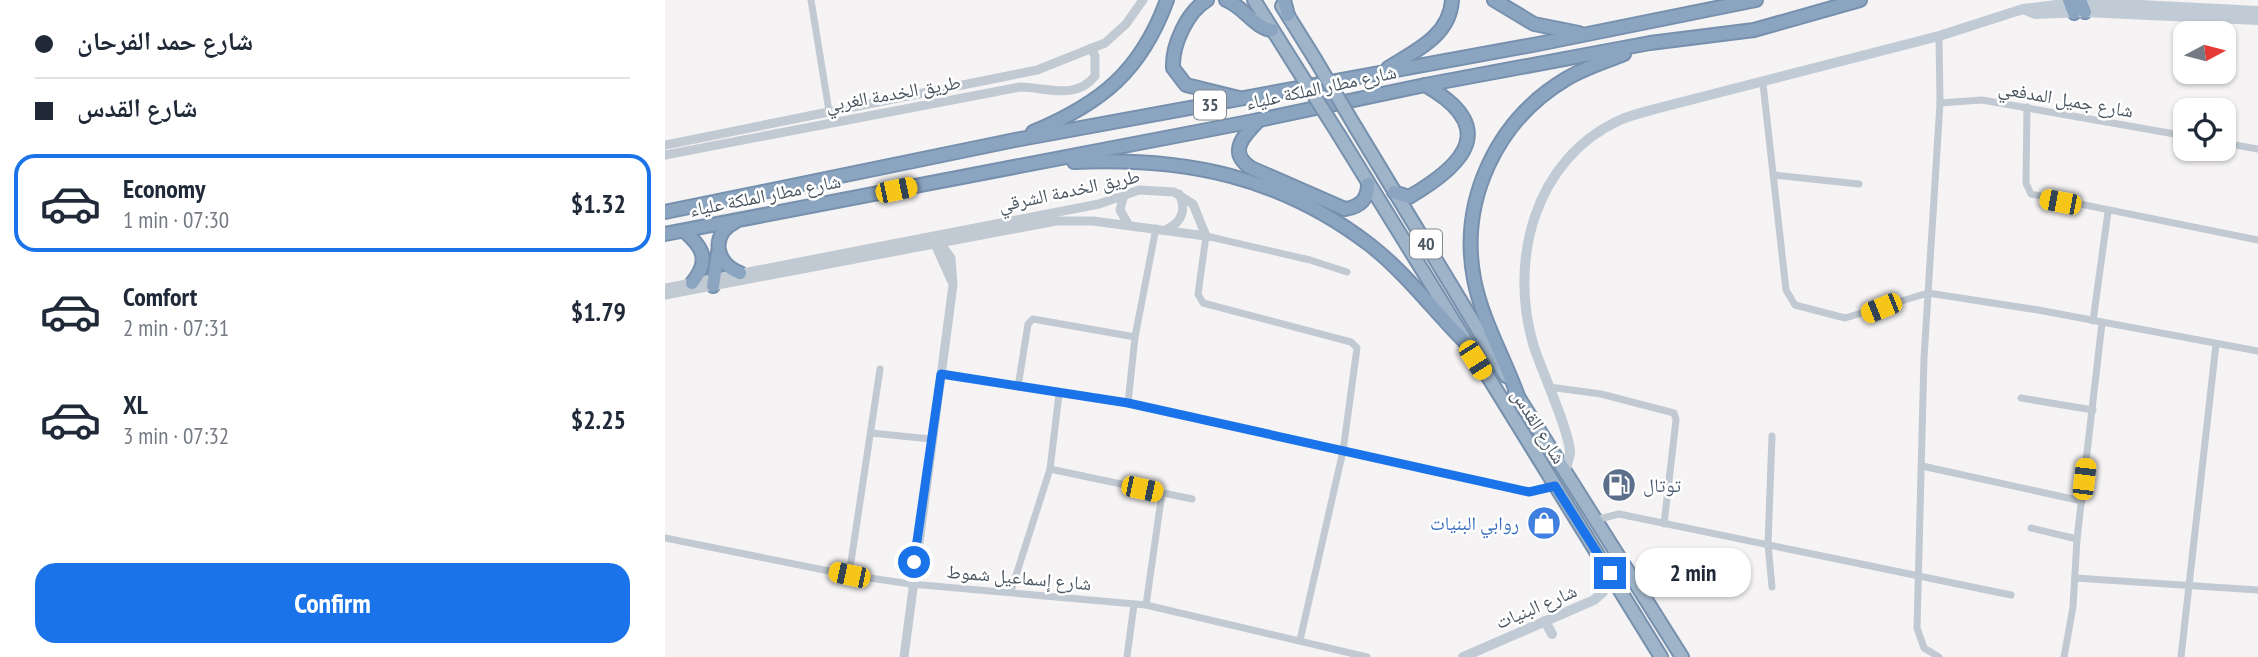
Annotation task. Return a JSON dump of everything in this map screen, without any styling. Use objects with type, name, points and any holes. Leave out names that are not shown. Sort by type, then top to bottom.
[{"type":"highway","points":[[1015,140],[1083,108],[1122,78],[1150,40],[1167,0]]},
{"type":"highway","points":[[1207,0],[1193,12],[1183,31],[1173,68],[1186,85],[1242,99]]},
{"type":"highway","points":[[1226,0],[1241,7],[1263,28],[1272,30]]},
{"type":"highway","name":"شارع القدس","points":[[1254,0],[1661,657]]},
{"type":"highway","name":"شارع القدس","points":[[1281,0],[1519,399],[1682,657]]},
{"type":"highway","points":[[1381,72],[1434,37],[1448,19],[1453,0]]},
{"type":"highway","points":[[1494,0],[1534,24],[1583,34]]},
{"type":"highway","name":"شارع مطار الملكة علياء","points":[[665,212],[1015,140],[1756,0]]},
{"type":"highway","name":"شارع مطار الملكة علياء","points":[[665,234],[1259,120],[1425,85],[1650,43],[1754,30],[1860,0]]},
{"type":"highway","points":[[1519,399],[1488,323],[1474,280],[1472,221],[1483,177],[1501,139],[1524,111],[1548,91],[1586,68],[1650,43]]},
{"type":"highway","points":[[1394,192],[1409,197],[1436,181],[1454,164],[1468,138],[1465,120],[1456,106],[1425,85]]},
{"type":"highway","points":[[1259,120],[1241,140],[1238,148],[1240,156],[1251,168],[1345,209],[1360,204],[1368,191],[1368,184]]},
{"type":"highway","points":[[1018,165],[1137,160],[1185,165],[1280,191],[1329,216],[1371,245],[1410,282],[1466,343]]},
{"type":"highway","points":[[714,282],[718,249],[725,228],[740,219]]},
{"type":"highway","points":[[684,231],[699,243],[704,256],[702,270],[692,283]]},
{"type":"highway","points":[[718,249],[725,265],[740,273]]},
{"type":"main road","points":[[2076,5],[2258,20]]},
{"type":"main road","points":[[1565,474],[1570,450],[1534,345],[1526,309],[1525,272],[1533,221],[1543,192],[1560,167],[1592,137],[1622,118],[1763,84],[1939,36],[2023,9],[2076,5],[2258,11]]},
{"type":"main road","name":"شارع البنيات","points":[[1463,657],[1599,596],[1610,573]]},
{"type":"main road","points":[[1545,621],[1552,634]]},
{"type":"street","points":[[811,0],[829,111]]},
{"type":"street","name":"طريق الخدمة الغربي","points":[[665,155],[951,94],[1037,70],[1105,43],[1143,0]]},
{"type":"street","points":[[1939,36],[1940,103],[1928,293],[1919,577],[1920,641],[1939,657]]},
{"type":"street","name":"طريق الخدمة الغربي","points":[[665,145],[829,111],[951,94],[1020,87],[1053,92],[1081,88],[1095,76],[1095,56],[1091,48]]},
{"type":"street","points":[[1763,84],[1786,290],[1795,305],[1845,318],[1928,293],[2258,351]]},
{"type":"street","name":"شارع جميل المدفعي","points":[[1940,103],[1982,100],[2173,134]]},
{"type":"street","points":[[2027,107],[2026,183],[2031,194],[2108,212],[2258,240]]},
{"type":"street","points":[[2236,145],[2258,149]]},
{"type":"street","points":[[1774,175],[1859,184]]},
{"type":"street","name":"طريق الخدمة الشرقي","points":[[665,288],[714,282],[936,241],[1106,202],[1146,189],[1179,194]]},
{"type":"street","points":[[1124,194],[1120,210],[1128,224]]},
{"type":"street","points":[[1128,403],[1135,337],[1161,229],[1176,223],[1182,212],[1179,194]]},
{"type":"street","points":[[1179,194],[1193,204],[1206,236],[1198,294],[1203,303],[1351,342],[1357,348],[1343,451],[1300,639]]},
{"type":"street","points":[[2093,321],[2108,212]]},
{"type":"street","name":"طريق الخدمة الشرقي","points":[[665,295],[740,273],[1070,220],[1128,224],[1206,236]]},
{"type":"street","points":[[1206,236],[1310,260],[1347,272]]},
{"type":"street","points":[[904,657],[911,584],[953,285],[936,241]]},
{"type":"street","points":[[1019,387],[1028,324],[1033,319],[1135,337]]},
{"type":"street","points":[[2064,657],[2102,323]]},
{"type":"street","points":[[2181,657],[2192,585],[2216,344]]},
{"type":"street","points":[[849,575],[880,369]]},
{"type":"street","points":[[941,374],[1128,403],[1529,492],[1555,486]]},
{"type":"street","points":[[1549,387],[1601,394],[1674,413],[1676,420],[1664,524]]},
{"type":"street","points":[[1011,591],[1050,469],[1059,394]]},
{"type":"street","points":[[2021,398],[2092,411]]},
{"type":"street","points":[[871,433],[931,439]]},
{"type":"street","points":[[1772,436],[1768,544],[1772,587]]},
{"type":"street","points":[[1922,466],[2082,502]]},
{"type":"street","points":[[1050,469],[1192,499]]},
{"type":"street","points":[[1146,605],[1162,493]]},
{"type":"street","points":[[1595,520],[1619,514],[2011,595]]},
{"type":"street","points":[[2031,528],[2077,539]]},
{"type":"street","name":"شارع إسماعيل شموط","points":[[665,538],[849,575],[911,584],[1146,605],[1300,639],[1367,657]]},
{"type":"street","points":[[2075,578],[2258,590]]},
{"type":"street","points":[[1127,657],[1134,604]]},
{"type":"place","name":"توتال","points":[[1619,485]]},
{"type":"place","name":"روابي البنيات","points":[[1544,523]]},
{"type":"route","points":[[914,562],[941,374],[1128,403],[1529,492],[1538,493],[1555,486],[1610,573]]}]
